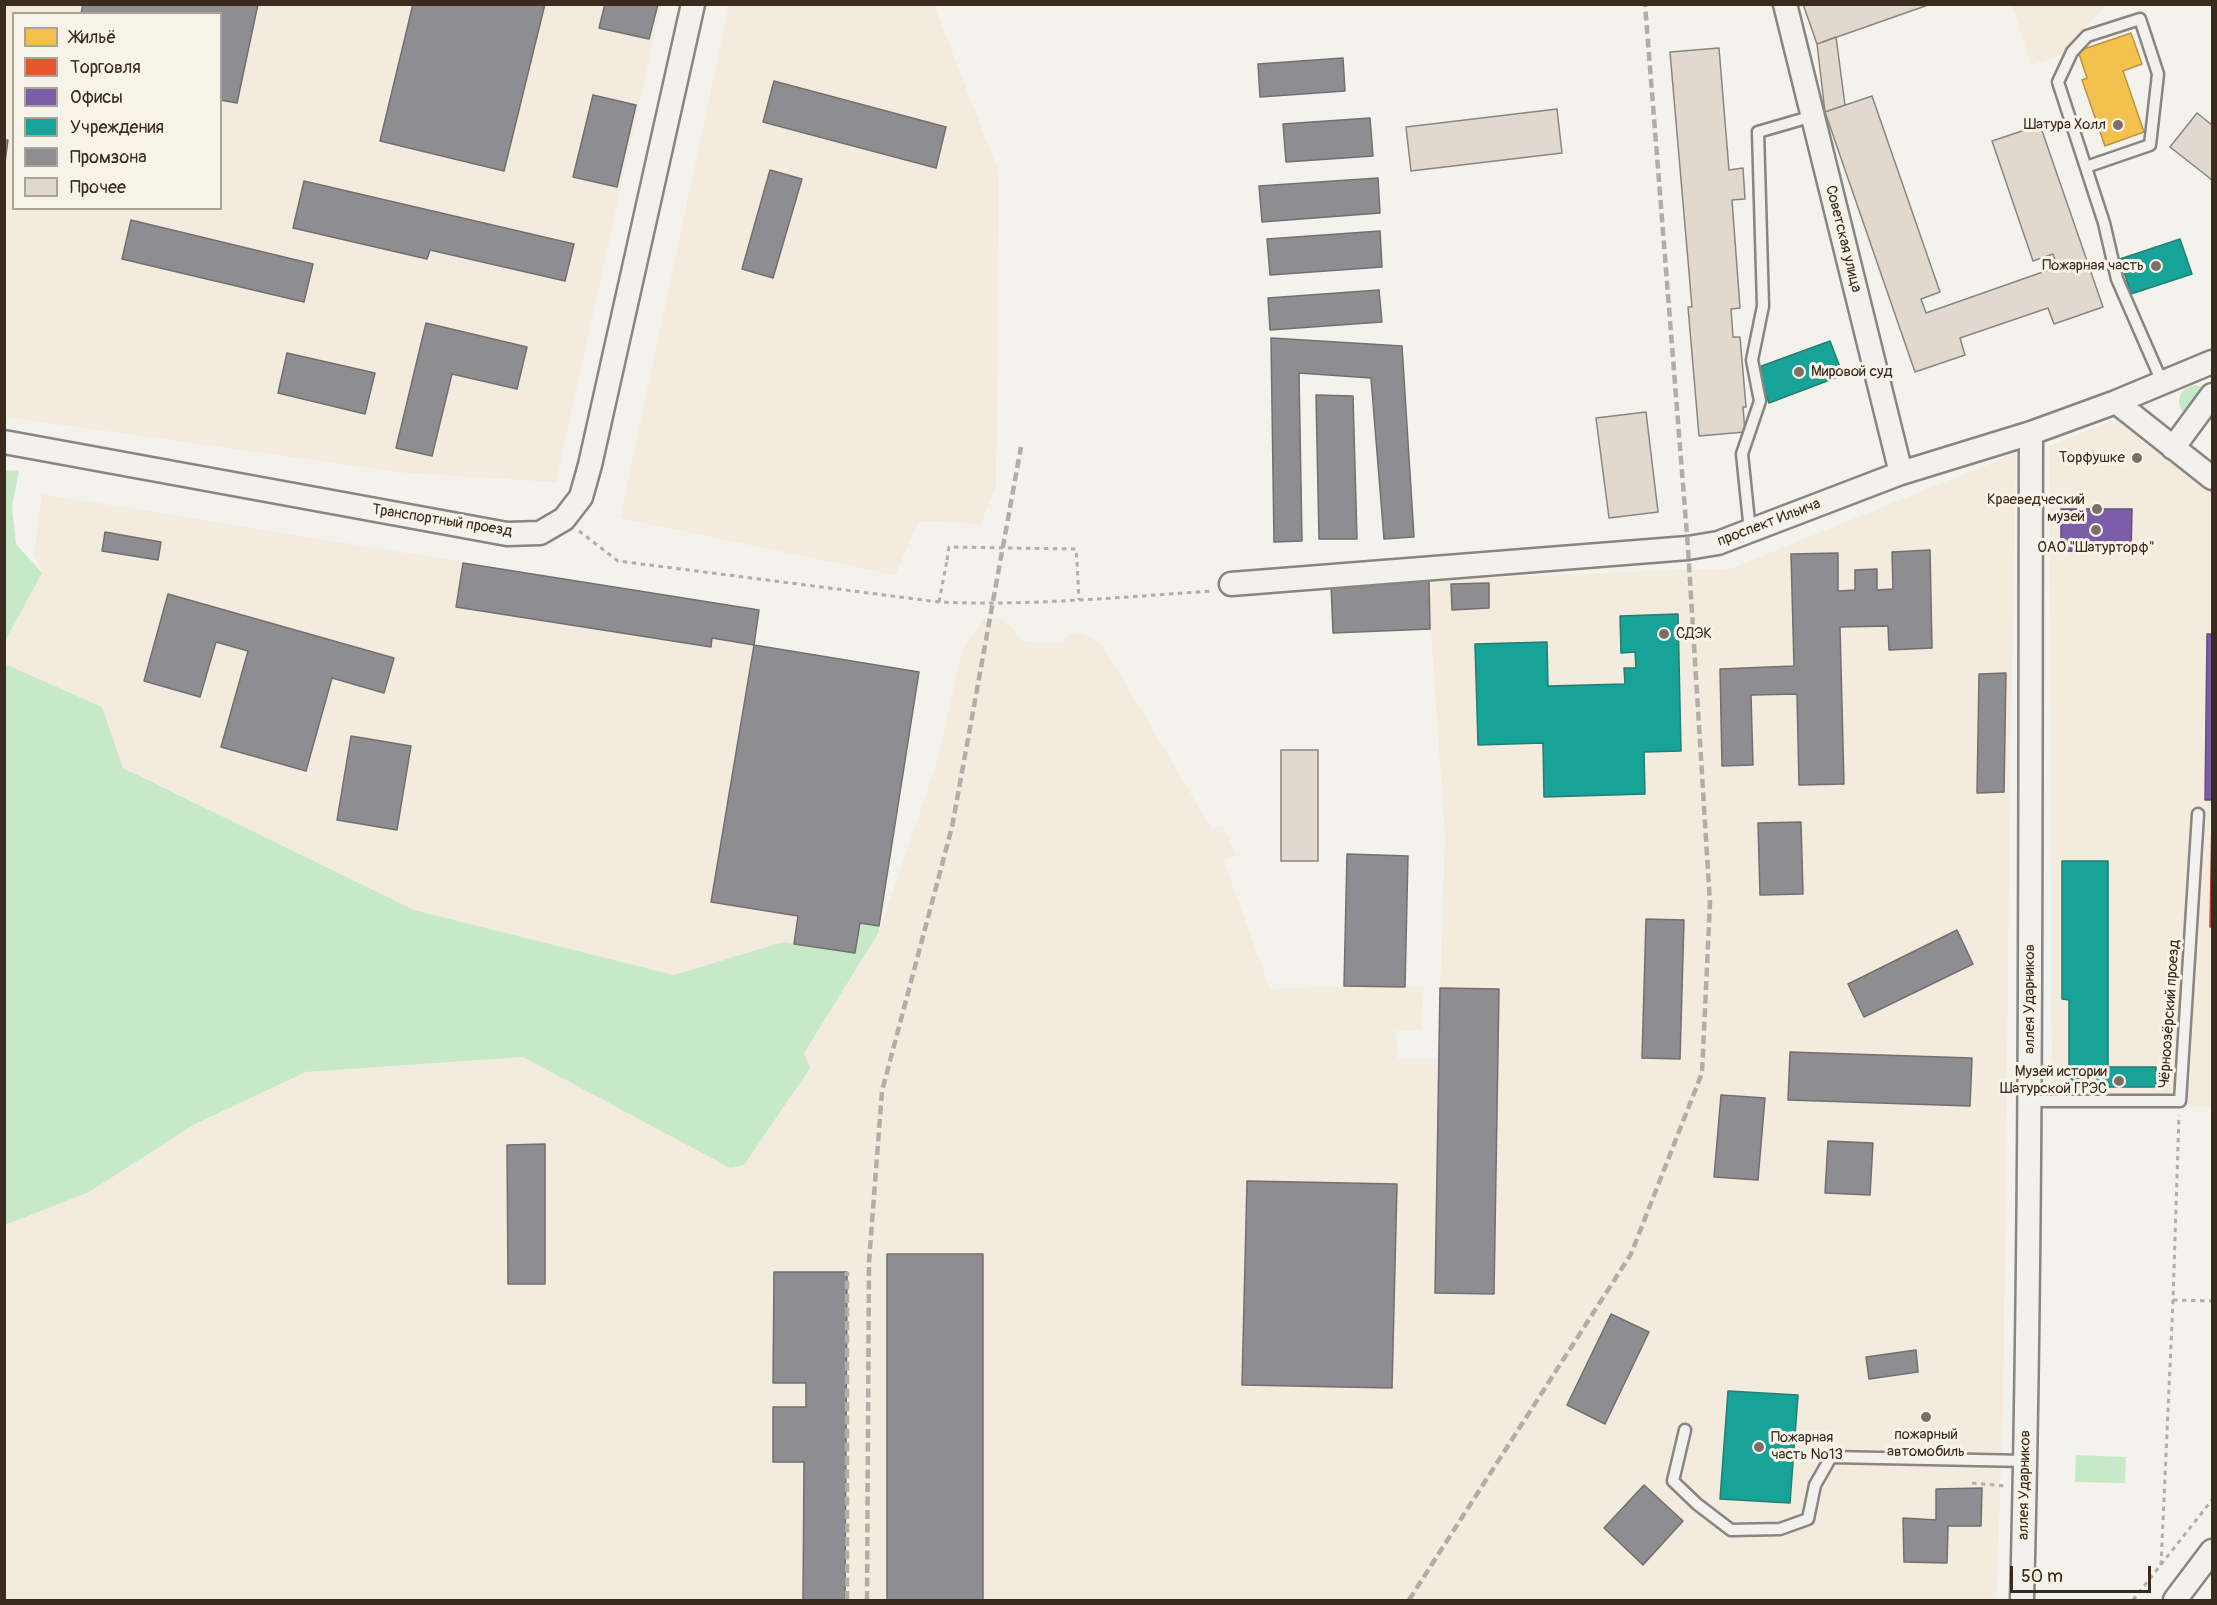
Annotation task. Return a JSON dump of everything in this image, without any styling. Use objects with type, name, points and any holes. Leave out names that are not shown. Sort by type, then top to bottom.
[{"type":"street","name":"Транспортный проезд","points":[[4,442],[507,534],[540,532],[564,519],[581,496],[590,465],[693,4]]},
{"type":"street","name":"Советская улица","points":[[1785,4],[1901,473]]},
{"type":"street","name":"проспект Ильича","points":[[1232,584],[1688,548],[1718,543],[1901,473],[2031,433],[2116,402],[2212,362]]},
{"type":"street","points":[[2173,448],[2212,395]]},
{"type":"street","points":[[2116,402],[2212,478]]},
{"type":"street","name":"аллея Ударников","points":[[2022,1600],[2026,1461],[2029,1101],[2031,433]]},
{"type":"street","points":[[2175,1600],[2212,1551]]},
{"type":"lane","points":[[2086,167],[2150,145],[2158,74],[2140,18],[2087,36],[2072,52],[2058,82],[2104,223],[2117,279],[2162,382]]},
{"type":"lane","points":[[1750,531],[1742,454],[1760,401],[1752,360],[1763,306],[1758,132],[1813,116]]},
{"type":"lane","name":"Чёрноозёрский проезд","points":[[2029,1101],[2180,1101],[2198,814]]},
{"type":"lane","points":[[1685,1430],[1673,1481],[1697,1504],[1731,1530],[1780,1529],[1808,1519],[1815,1485],[1831,1457],[2026,1461]]},
{"type":"path","points":[[564,519],[618,561],[939,602],[993,604],[1079,600],[1215,590],[1232,584]]},
{"type":"path","points":[[939,602],[949,547],[1076,549],[1079,600]]},
{"type":"path","points":[[2161,1565],[2174,1300],[2180,1101]]},
{"type":"path","points":[[2174,1300],[2212,1301]]},
{"type":"path","points":[[1972,1484],[2025,1487]]},
{"type":"path","points":[[2133,1600],[2212,1500]]},
{"type":"shaded area","points":[[2012,4],[2106,5],[2059,56],[2031,65]]},
{"type":"shaded area","points":[[5,5],[661,5],[556,482],[407,473],[5,417]]},
{"type":"shaded area","points":[[729,5],[934,5],[999,173],[996,485],[981,524],[919,521],[895,575],[620,518]]},
{"type":"shaded area","points":[[2119,418],[2212,488],[2212,1107],[2052,1107],[2049,446]]},
{"type":"shaded area","points":[[2016,453],[2003,1416],[1996,1600],[5,1600],[5,1225],[89,1192],[195,1124],[306,1072],[523,1057],[730,1168],[879,932],[938,759],[962,650],[984,618],[1004,620],[1024,642],[1063,643],[1066,636],[1078,632],[1102,644],[1211,828],[1223,827],[1237,855],[1223,859],[1270,989],[1344,986],[1424,987],[1421,1030],[1395,1031],[1398,1058],[1438,1059],[1445,836],[1431,630],[1333,633],[1331,584],[1730,569]]},
{"type":"shaded area","points":[[42,494],[759,610],[754,645],[919,672],[879,926],[860,923],[855,953],[783,942],[674,975],[413,910],[123,768],[102,707],[5,664],[5,641],[42,573],[34,554]]},
{"type":"green space","points":[[2196,385],[2204,388],[2189,417],[2181,408],[2179,398],[2185,390]]},
{"type":"green space","points":[[19,470],[12,507],[16,544],[42,573],[5,641],[5,471]]},
{"type":"green space","points":[[5,664],[102,707],[123,768],[414,910],[674,975],[783,942],[855,953],[860,923],[879,926],[879,932],[804,1053],[810,1068],[744,1165],[730,1168],[523,1057],[306,1072],[195,1124],[89,1192],[5,1225]]},
{"type":"green space","points":[[2076,1455],[2126,1457],[2125,1483],[2075,1482]]},
{"type":"building: Жильё","points":[[2131,33],[2142,64],[2123,71],[2144,132],[2105,146],[2082,80],[2087,78],[2078,51]]},
{"type":"building: Торговля","points":[[2212,819],[2212,927],[2210,927]]},
{"type":"building: Офисы","name":"ОАО \"Шатурторф\"","points":[[2061,509],[2132,509],[2131,552],[2061,551]]},
{"type":"building: Офисы","points":[[2207,634],[2212,634],[2212,800],[2205,800]]},
{"type":"building: Учреждения","name":"Пожарная часть","points":[[2180,239],[2192,274],[2131,294],[2120,259]]},
{"type":"building: Учреждения","name":"Мировой суд","points":[[1830,341],[1843,375],[1769,403],[1756,368]]},
{"type":"building: Учреждения","points":[[1678,614],[1681,751],[1644,752],[1645,794],[1544,797],[1543,743],[1478,745],[1475,644],[1547,642],[1548,686],[1625,684],[1624,668],[1636,668],[1635,652],[1621,653],[1620,616]]},
{"type":"building: Учреждения","points":[[2062,861],[2108,861],[2108,1067],[2156,1067],[2156,1087],[2069,1087],[2069,1000],[2062,999]]},
{"type":"building: Учреждения","name":"Пожарная часть №13","points":[[1728,1391],[1798,1395],[1790,1503],[1720,1499]]},
{"type":"building: Промзона","points":[[83,4],[258,4],[237,103],[222,100],[222,12],[81,12]]},
{"type":"building: Промзона","points":[[413,4],[545,4],[504,171],[380,141]]},
{"type":"building: Промзона","points":[[605,4],[658,4],[649,39],[599,28]]},
{"type":"building: Промзона","points":[[1343,58],[1345,91],[1260,97],[1258,64]]},
{"type":"building: Промзона","points":[[774,81],[946,127],[936,168],[763,122]]},
{"type":"building: Промзона","points":[[593,95],[636,105],[617,187],[573,177]]},
{"type":"building: Промзона","points":[[1370,118],[1373,156],[1286,162],[1283,124]]},
{"type":"building: Промзона","points":[[4,140],[8,140],[4,170]]},
{"type":"building: Промзона","points":[[770,170],[802,179],[773,278],[742,269]]},
{"type":"building: Промзона","points":[[1378,178],[1380,213],[1262,222],[1259,186]]},
{"type":"building: Промзона","points":[[304,181],[574,244],[565,281],[430,250],[427,259],[293,228]]},
{"type":"building: Промзона","points":[[131,220],[313,264],[304,302],[122,259]]},
{"type":"building: Промзона","points":[[1380,231],[1382,267],[1270,275],[1267,239]]},
{"type":"building: Промзона","points":[[1379,290],[1382,322],[1270,330],[1268,298]]},
{"type":"building: Промзона","points":[[426,323],[527,347],[517,389],[452,374],[432,456],[396,448]]},
{"type":"building: Промзона","points":[[1271,338],[1402,346],[1414,537],[1384,539],[1371,378],[1299,373],[1302,541],[1274,542]]},
{"type":"building: Промзона","points":[[287,353],[375,373],[365,414],[278,393]]},
{"type":"building: Промзона","points":[[1316,395],[1353,396],[1357,539],[1319,539]]},
{"type":"building: Промзона","points":[[105,532],[161,542],[158,560],[102,551]]},
{"type":"building: Промзона","points":[[1930,550],[1932,648],[1889,650],[1888,626],[1840,627],[1844,784],[1799,785],[1797,694],[1751,695],[1753,765],[1722,766],[1720,669],[1794,666],[1791,554],[1838,553],[1838,591],[1855,590],[1855,570],[1877,569],[1877,590],[1893,589],[1892,552]]},
{"type":"building: Промзона","points":[[463,563],[759,610],[754,645],[712,638],[711,647],[456,607]]},
{"type":"building: Промзона","points":[[1429,580],[1430,629],[1333,633],[1331,584]]},
{"type":"building: Промзона","points":[[1489,583],[1489,608],[1452,610],[1451,584]]},
{"type":"building: Промзона","points":[[168,594],[394,658],[384,693],[332,678],[306,771],[221,747],[248,651],[216,642],[200,697],[144,681]]},
{"type":"building: Промзона","points":[[754,645],[919,672],[879,926],[860,923],[855,953],[794,944],[798,916],[711,902]]},
{"type":"building: Промзона","points":[[2006,673],[2004,792],[1977,793],[1979,674]]},
{"type":"building: Промзона","points":[[351,736],[411,746],[397,830],[337,820]]},
{"type":"building: Промзона","points":[[1801,822],[1803,894],[1760,895],[1758,823]]},
{"type":"building: Промзона","points":[[1347,854],[1408,856],[1405,987],[1344,986]]},
{"type":"building: Промзона","points":[[1646,919],[1684,920],[1680,1059],[1642,1058]]},
{"type":"building: Промзона","points":[[1957,930],[1973,964],[1864,1017],[1848,984]]},
{"type":"building: Промзона","points":[[1440,988],[1499,989],[1494,1294],[1435,1293]]},
{"type":"building: Промзона","points":[[1790,1052],[1972,1058],[1970,1106],[1788,1100]]},
{"type":"building: Промзона","points":[[1721,1095],[1765,1098],[1758,1180],[1714,1177]]},
{"type":"building: Промзона","points":[[1828,1141],[1873,1143],[1870,1195],[1825,1193]]},
{"type":"building: Промзона","points":[[545,1144],[545,1284],[508,1284],[507,1145]]},
{"type":"building: Промзона","points":[[1247,1181],[1397,1184],[1392,1388],[1242,1385]]},
{"type":"building: Промзона","points":[[887,1254],[983,1254],[983,1600],[887,1600]]},
{"type":"building: Промзона","points":[[774,1272],[847,1272],[845,1600],[803,1600],[804,1462],[773,1462],[773,1407],[806,1407],[806,1383],[773,1383]]},
{"type":"building: Промзона","points":[[1611,1314],[1649,1332],[1605,1424],[1567,1405]]},
{"type":"building: Промзона","points":[[1916,1350],[1918,1372],[1869,1379],[1866,1357]]},
{"type":"building: Промзона","points":[[1644,1485],[1683,1521],[1643,1565],[1604,1528]]},
{"type":"building: Промзона","points":[[1982,1488],[1981,1526],[1948,1526],[1947,1563],[1904,1562],[1903,1518],[1936,1520],[1936,1489]]},
{"type":"building: Прочее","points":[[1803,4],[1931,4],[1817,44]]},
{"type":"building: Прочее","points":[[1836,37],[1845,105],[1825,112],[1817,44]]},
{"type":"building: Прочее","points":[[1719,48],[1729,170],[1743,168],[1745,199],[1732,200],[1740,308],[1731,309],[1733,337],[1740,337],[1746,407],[1743,407],[1745,432],[1699,436],[1688,307],[1692,307],[1670,52]]},
{"type":"building: Прочее","points":[[1872,96],[1940,292],[1921,299],[1926,313],[2057,267],[2053,254],[2033,261],[1992,141],[2040,125],[2103,307],[2054,324],[2048,308],[1960,338],[1965,355],[1915,372],[1825,112]]},
{"type":"building: Прочее","points":[[1557,109],[1562,153],[1411,171],[1406,127]]},
{"type":"building: Прочее","points":[[2197,113],[2212,125],[2212,180],[2170,147]]},
{"type":"building: Прочее","points":[[1646,412],[1658,512],[1609,518],[1596,418]]},
{"type":"building: Прочее","points":[[1281,750],[1318,750],[1318,861],[1281,861]]},
{"type":"railway","points":[[1409,1600],[1631,1254],[1702,1073],[1710,903],[1688,548],[1645,4]]},
{"type":"railway","points":[[867,1600],[869,1262],[882,1091],[952,827],[1021,447]]},
{"type":"railway","points":[[847,1272],[847,1600]]},
{"type":"place","name":"Шатура Холл","points":[[2118,125]]},
{"type":"place","name":"Пожарная часть","points":[[2156,266]]},
{"type":"place","name":"Мировой суд","points":[[1799,372]]},
{"type":"place","name":"Торфушке","points":[[2137,458]]},
{"type":"place","name":"Краеведческий музей","points":[[2097,509]]},
{"type":"place","name":"ОАО \"Шатурторф\"","points":[[2096,530]]},
{"type":"place","name":"СДЭК","points":[[1664,634]]},
{"type":"place","name":"Музей истории Шатурской ГРЭС","points":[[2119,1081]]},
{"type":"place","name":"пожарный автомобиль","points":[[1926,1417]]},
{"type":"place","name":"Пожарная часть №13","points":[[1759,1447]]}]
